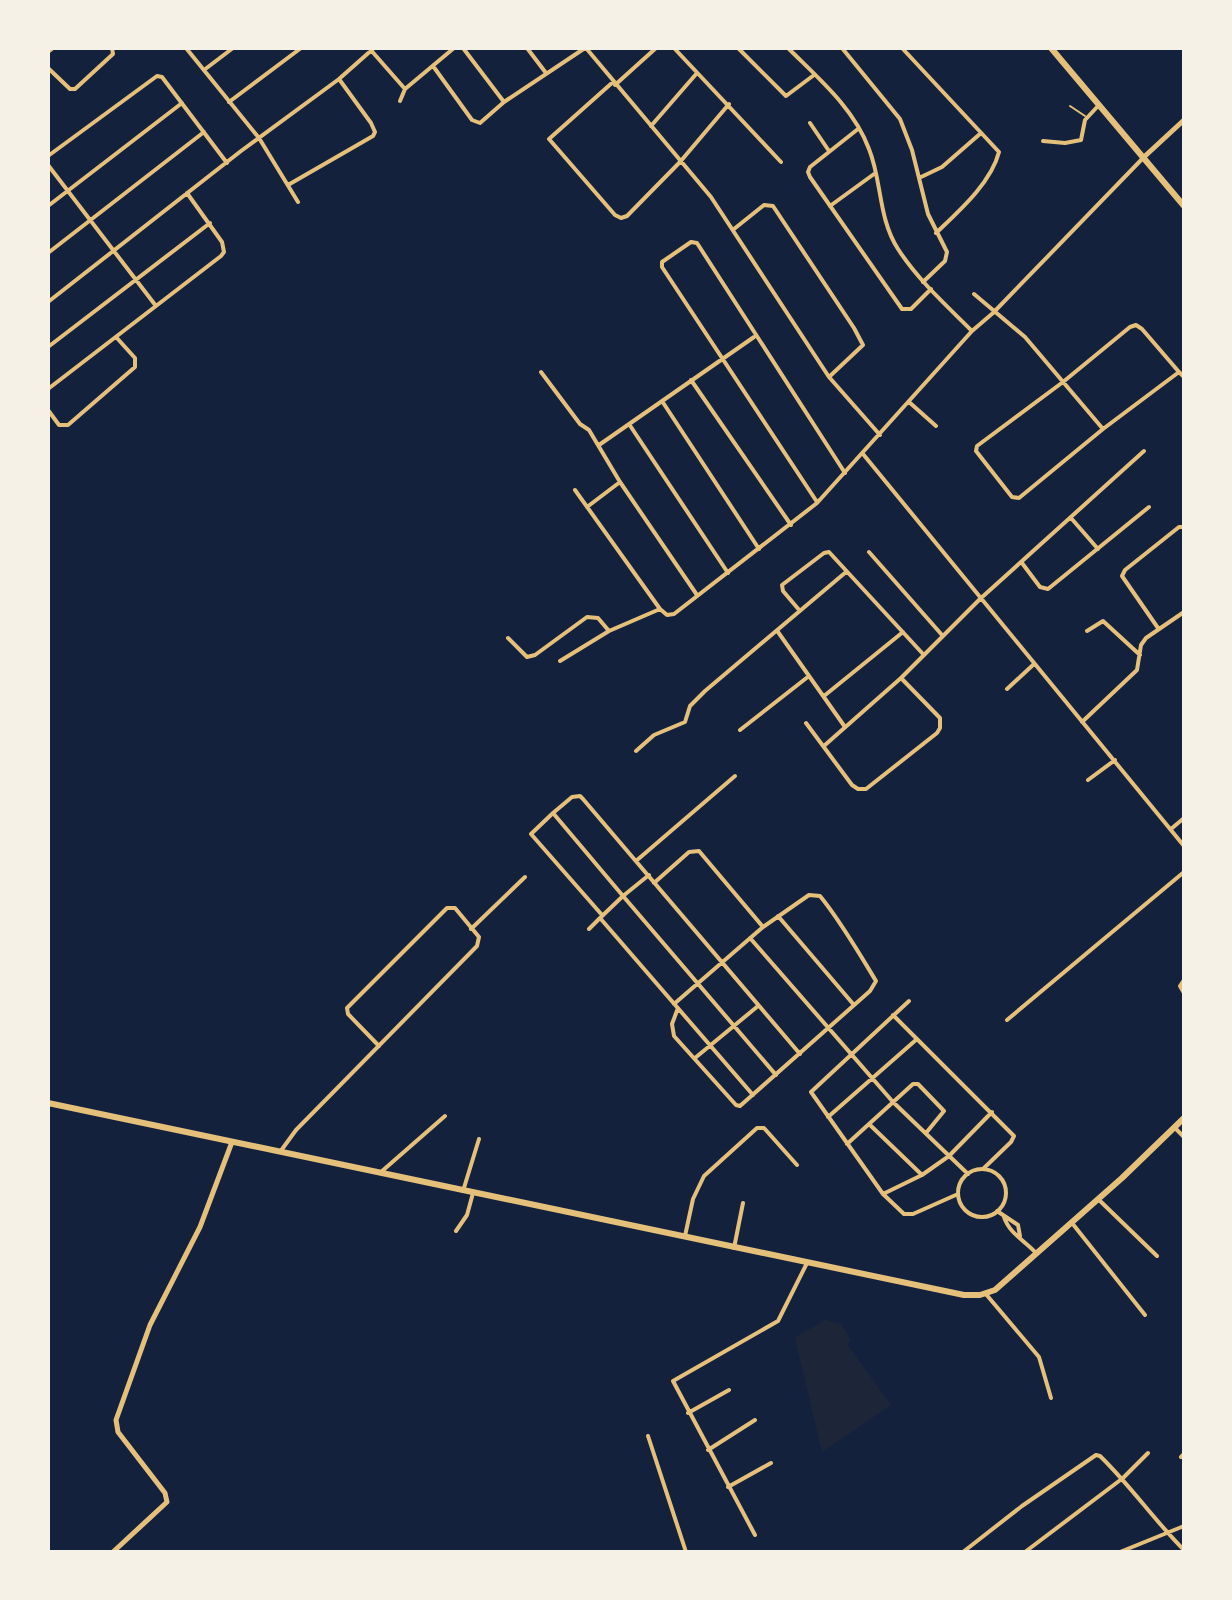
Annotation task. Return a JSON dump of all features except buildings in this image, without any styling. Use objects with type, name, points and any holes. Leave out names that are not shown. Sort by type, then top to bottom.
[{"type":"main road","points":[[1051,48],[1184,206]]},
{"type":"main road","points":[[48,1103],[964,1295],[995,1290],[1184,1118]]},
{"type":"street","points":[[48,52],[53,48]]},
{"type":"street","points":[[48,68],[70,89],[75,89],[113,54],[112,48]]},
{"type":"street","points":[[186,48],[259,138],[298,202]]},
{"type":"street","points":[[204,70],[233,48]]},
{"type":"street","points":[[229,102],[301,48]]},
{"type":"street","points":[[400,101],[405,89],[454,48]]},
{"type":"street","points":[[463,48],[504,102]]},
{"type":"street","points":[[527,48],[546,73]]},
{"type":"street","points":[[433,66],[474,122],[483,122],[504,102],[585,48],[734,229],[829,377],[880,435]]},
{"type":"street","points":[[656,48],[550,136],[552,144],[615,215],[621,218],[627,216],[680,162],[729,104]]},
{"type":"street","points":[[674,48],[781,162]]},
{"type":"street","points":[[738,48],[786,96],[814,75]]},
{"type":"street","points":[[788,48],[839,100],[869,149],[883,215],[896,247],[923,282],[972,331]]},
{"type":"street","points":[[902,48],[997,149],[997,158],[966,204],[936,233]]},
{"type":"street","points":[[48,302],[339,79],[371,49],[405,89]]},
{"type":"street","points":[[845,49],[900,119],[912,150],[928,214],[948,256],[923,282]]},
{"type":"street","points":[[651,126],[698,72]]},
{"type":"street","points":[[48,156],[157,76],[162,77],[227,163]]},
{"type":"street","points":[[288,185],[375,132],[339,79]]},
{"type":"street","points":[[48,206],[182,103]]},
{"type":"street","points":[[1043,141],[1065,143],[1081,140],[1088,116],[1098,106]]},
{"type":"street","points":[[575,490],[660,609],[667,615],[674,614],[817,503],[972,331],[1184,120]]},
{"type":"street","points":[[810,123],[829,151]]},
{"type":"street","points":[[858,129],[810,167],[808,172],[902,309],[911,309],[931,289]]},
{"type":"street","points":[[48,253],[204,132]]},
{"type":"street","points":[[919,178],[942,167],[982,133]]},
{"type":"street","points":[[48,165],[156,306]]},
{"type":"street","points":[[830,206],[874,174]]},
{"type":"street","points":[[48,389],[224,252],[222,242],[187,193]]},
{"type":"street","points":[[734,229],[764,205],[773,206],[854,328],[863,345],[829,377]]},
{"type":"street","points":[[48,347],[210,223]]},
{"type":"street","points":[[817,503],[662,267],[662,262],[691,242],[697,243],[845,473]]},
{"type":"street","points":[[974,294],[1025,337],[1103,429]]},
{"type":"street","points":[[1179,372],[1019,498],[1012,497],[976,448],[1130,327],[1136,325],[1184,377]]},
{"type":"street","points":[[48,410],[59,425],[68,425],[135,367],[135,358],[116,336]]},
{"type":"street","points":[[599,445],[755,336]]},
{"type":"street","points":[[541,372],[580,424],[589,430],[620,482],[697,595]]},
{"type":"street","points":[[691,380],[791,525]]},
{"type":"street","points":[[662,401],[759,549]]},
{"type":"street","points":[[909,402],[936,426]]},
{"type":"street","points":[[629,424],[728,573]]},
{"type":"street","points":[[825,745],[1144,451]]},
{"type":"street","points":[[863,454],[1184,846]]},
{"type":"street","points":[[587,507],[620,482]]},
{"type":"street","points":[[1022,563],[1040,587],[1046,589],[1149,507]]},
{"type":"street","points":[[1071,518],[1098,549]]},
{"type":"street","points":[[1158,628],[1122,576],[1125,570],[1179,527],[1184,527]]},
{"type":"street","points":[[800,611],[783,591],[782,585],[827,552],[923,654]]},
{"type":"street","points":[[869,552],[942,635]]},
{"type":"street","points":[[636,751],[654,735],[685,722],[690,706],[705,691],[846,572]]},
{"type":"street","points":[[560,661],[609,631],[660,609]]},
{"type":"street","points":[[1082,722],[1137,670],[1141,645],[1158,628],[1184,612]]},
{"type":"street","points":[[508,638],[527,657],[535,655],[587,617],[598,618],[609,631]]},
{"type":"street","points":[[1087,631],[1103,621],[1140,655]]},
{"type":"street","points":[[824,696],[903,631]]},
{"type":"street","points":[[778,632],[845,727]]},
{"type":"street","points":[[1007,689],[1034,664]]},
{"type":"street","points":[[740,730],[809,676]]},
{"type":"street","points":[[806,723],[852,785],[866,789],[940,728],[940,718],[901,678]]},
{"type":"street","points":[[1088,780],[1115,759]]},
{"type":"street","points":[[636,861],[735,776]]},
{"type":"street","points":[[753,1095],[531,834],[553,813],[572,797],[580,796],[800,1054]]},
{"type":"street","points":[[553,813],[776,1075]]},
{"type":"street","points":[[1170,829],[1184,818]]},
{"type":"street","points":[[654,883],[689,852],[699,851],[763,927]]},
{"type":"street","points":[[1007,1020],[1184,872]]},
{"type":"street","points":[[589,929],[649,875]]},
{"type":"street","points":[[471,929],[525,877]]},
{"type":"street","points":[[809,895],[820,896],[849,933],[853,947],[876,981],[874,987],[740,1106],[672,1032],[676,1006],[697,983],[763,927],[809,895]]},
{"type":"street","points":[[280,1152],[296,1130],[379,1046],[477,946],[479,937],[455,908],[447,908],[347,1008],[348,1014],[379,1046]]},
{"type":"street","points":[[778,916],[854,1005]]},
{"type":"street","points":[[750,938],[893,1102],[968,1174]]},
{"type":"street","points":[[1184,980],[1180,986],[1184,993]]},
{"type":"street","points":[[909,1001],[812,1089],[813,1096],[883,1194],[898,1210],[908,1216],[958,1194]]},
{"type":"street","points":[[695,1058],[758,1006]]},
{"type":"street","points":[[893,1015],[992,1112],[1014,1139],[983,1169],[962,1179],[958,1194],[964,1208],[975,1216],[997,1211],[1006,1198],[1004,1182],[998,1175],[983,1169]]},
{"type":"street","points":[[828,1117],[917,1039]]},
{"type":"street","points":[[847,1144],[913,1084],[918,1084],[944,1111],[925,1133]]},
{"type":"street","points":[[883,1194],[922,1175],[949,1156],[992,1112]]},
{"type":"street","points":[[379,1174],[445,1116]]},
{"type":"street","points":[[869,1124],[922,1175]]},
{"type":"street","points":[[1174,1127],[1184,1137]]},
{"type":"street","points":[[685,1238],[693,1199],[704,1176],[757,1128],[764,1128],[797,1165]]},
{"type":"street","points":[[463,1191],[479,1139]]},
{"type":"street","points":[[113,1552],[167,1502],[165,1493],[118,1432],[116,1420],[150,1325],[204,1218],[232,1142]]},
{"type":"street","points":[[456,1231],[467,1215],[473,1193]]},
{"type":"street","points":[[1098,1199],[1157,1256]]},
{"type":"street","points":[[734,1248],[743,1203]]},
{"type":"street","points":[[997,1211],[1018,1225],[1020,1236]]},
{"type":"street","points":[[1004,1217],[1011,1231],[1037,1254]]},
{"type":"street","points":[[1072,1223],[1145,1315]]},
{"type":"street","points":[[755,1535],[688,1413],[673,1379],[778,1321],[807,1263]]},
{"type":"street","points":[[985,1293],[1039,1357],[1051,1398]]},
{"type":"street","points":[[688,1413],[729,1390]]},
{"type":"street","points":[[708,1450],[755,1420]]},
{"type":"street","points":[[648,1436],[686,1552]]},
{"type":"street","points":[[1025,1552],[1123,1478],[1148,1453]]},
{"type":"street","points":[[963,1552],[1092,1456],[1100,1456],[1123,1478],[1184,1550]]},
{"type":"street","points":[[728,1487],[771,1463]]},
{"type":"street","points":[[1120,1552],[1184,1526]]},
{"type":"lane","points":[[1070,106],[1088,116]]},
{"type":"shaded area","points":[[825,1320],[841,1324],[851,1340],[847,1344],[891,1405],[822,1452],[795,1338]]}]
